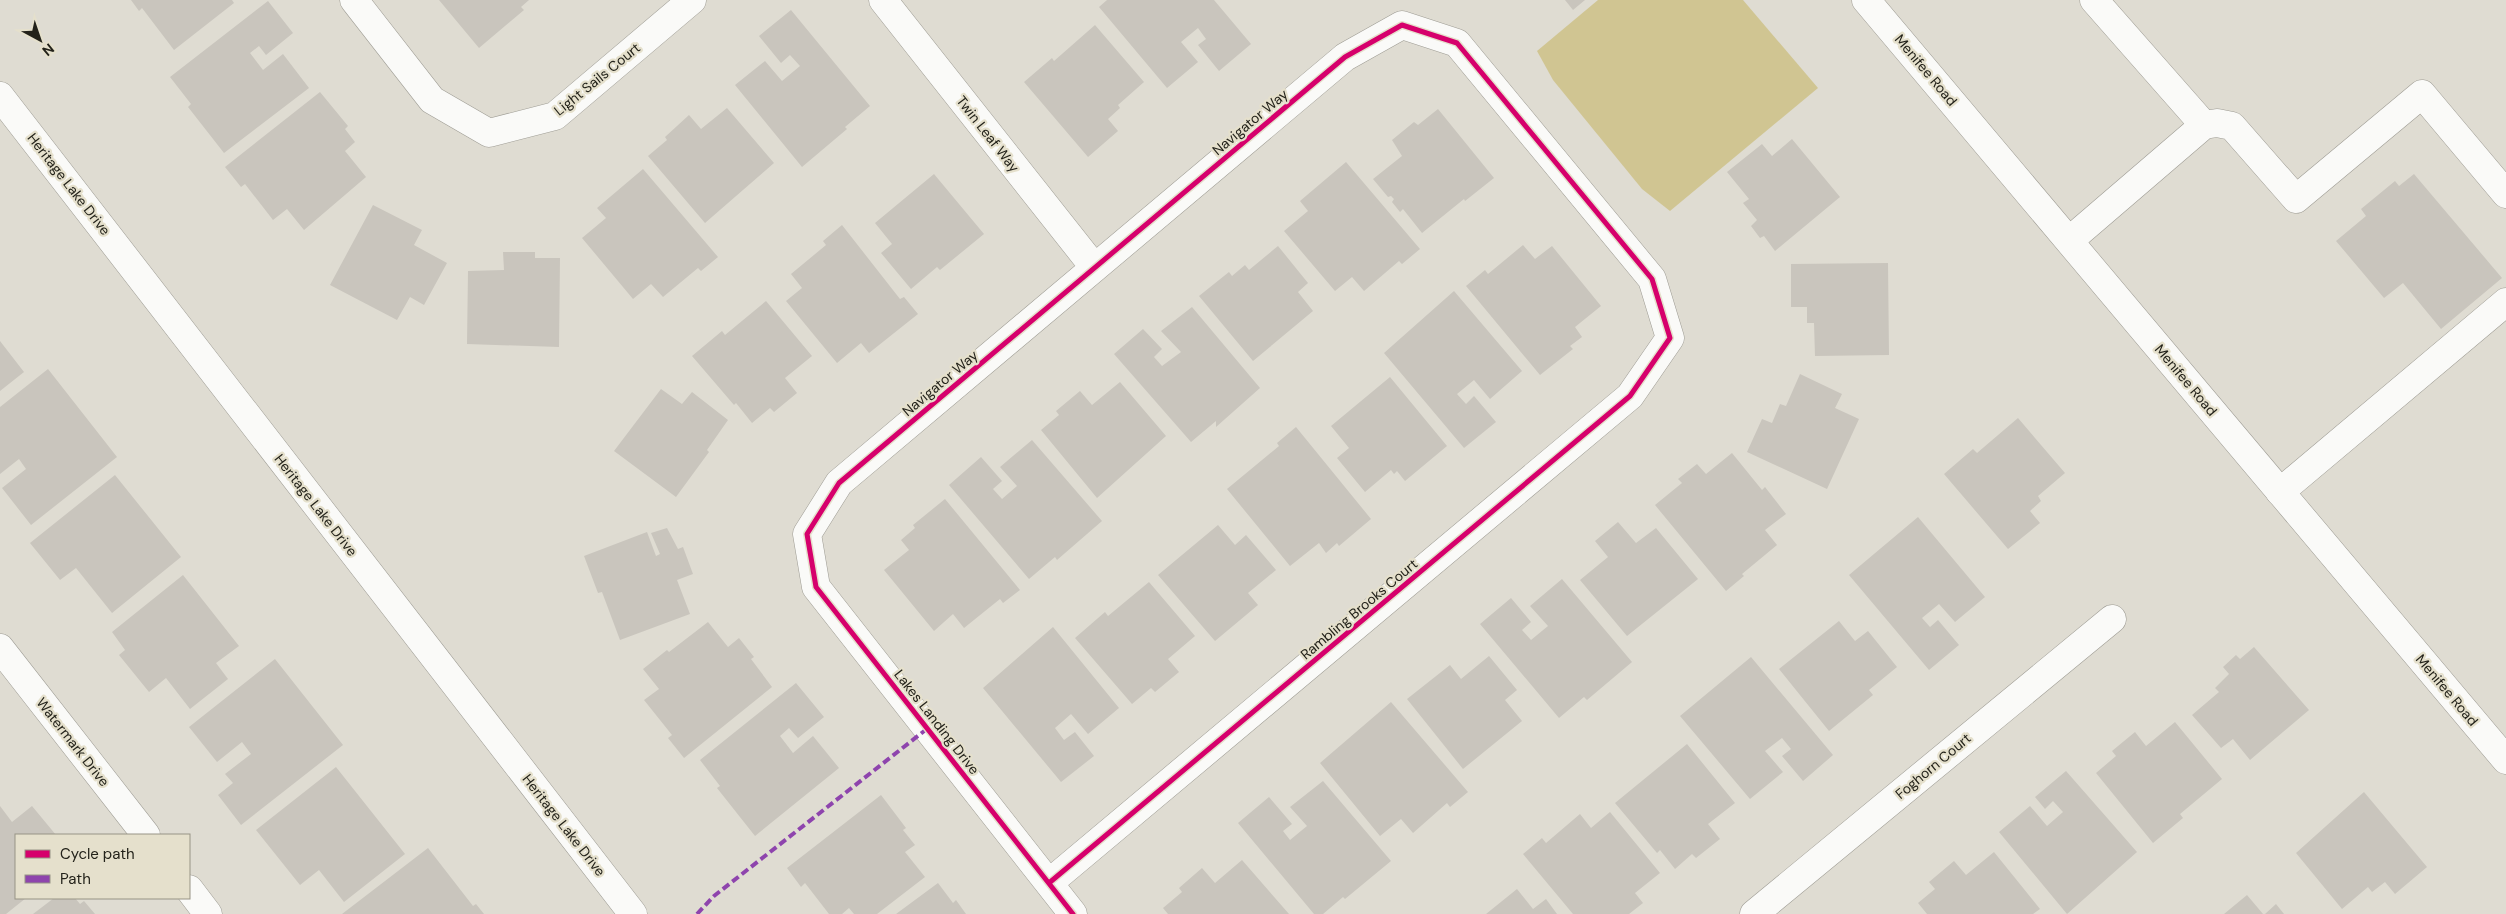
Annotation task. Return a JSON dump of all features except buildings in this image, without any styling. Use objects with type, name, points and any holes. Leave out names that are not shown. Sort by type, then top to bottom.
[{"type":"street","name":"Light Sails Court","points":[[354,0],[432,100],[489,133],[555,116],[692,0]]},
{"type":"street","name":"Twin Leaf Way","points":[[883,0],[1094,267]]},
{"type":"street","name":"Menifee Road","points":[[1866,0],[2506,760]]},
{"type":"street","points":[[2094,0],[2204,125]]},
{"type":"street","name":"Navigator Way","points":[[807,534],[839,483],[1345,57],[1402,25],[1457,43],[1652,279],[1670,338]]},
{"type":"street","points":[[2070,240],[2204,125],[2217,122],[2232,126],[2296,199],[2422,94],[2506,194]]},
{"type":"street","name":"Heritage Lake Drive","points":[[0,96],[630,913]]},
{"type":"street","points":[[2280,492],[2506,302]]},
{"type":"street","name":"Rambling Brooks Court","points":[[1049,884],[1630,396],[1670,338]]},
{"type":"street","name":"Lakes Landing Drive","points":[[807,534],[816,587],[1073,914]]},
{"type":"street","name":"Foghorn Court","points":[[1754,914],[2112,619]]},
{"type":"street","name":"Watermark Drive","points":[[0,648],[145,834]]},
{"type":"street","points":[[190,890],[208,914]]},
{"type":"shaded area","points":[[1598,0],[1743,0],[1818,88],[1670,211],[1642,189],[1553,80],[1537,51]]},
{"type":"marked path","points":[[697,914],[714,896],[928,728]]},
{"type":"cycle path","points":[[1049,883],[1630,396],[1670,338],[1652,279],[1457,43],[1402,25],[1345,57],[839,483],[807,534],[816,587],[1073,914]]}]
